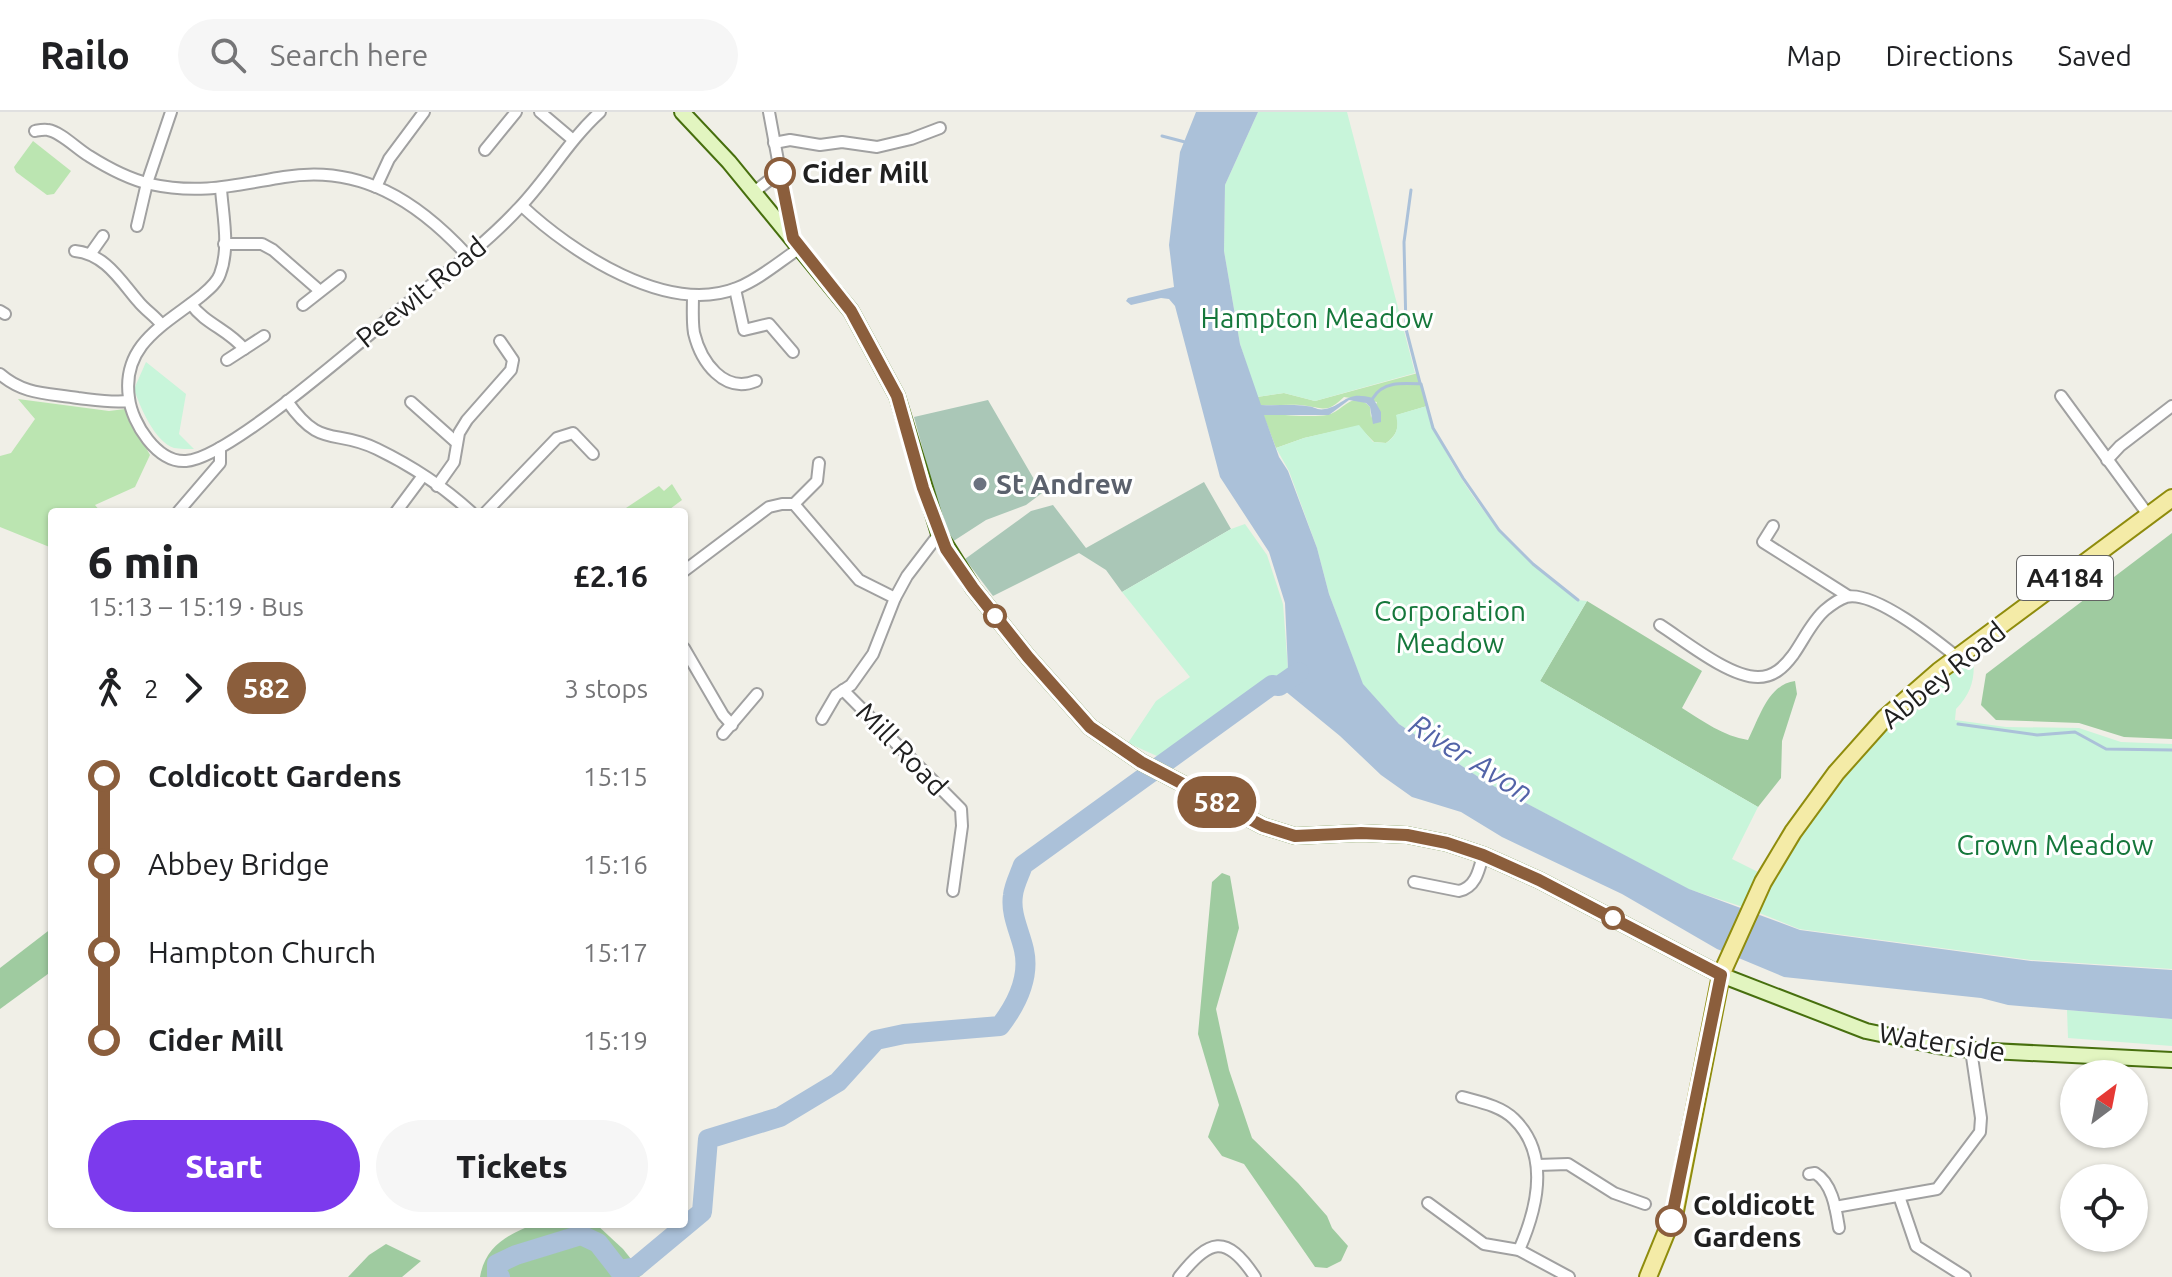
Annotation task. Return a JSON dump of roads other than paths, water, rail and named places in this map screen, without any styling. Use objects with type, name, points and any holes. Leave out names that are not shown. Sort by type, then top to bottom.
[{"type":"main road","name":"Waterside","points":[[682,112],[754,192],[851,311],[897,396],[939,534],[973,588],[1090,727],[1141,762],[1263,826],[1295,836],[1361,833],[1407,835],[1447,843],[1483,855],[1552,886],[1722,972],[1866,1031],[1971,1050],[2172,1060]]},
{"type":"main road","name":"Abbey Road","points":[[1648,1277],[1675,1211],[1722,972],[1763,882],[1793,832],[1836,773],[1885,718],[1958,658],[2172,498]]},
{"type":"street","points":[[137,226],[147,183],[171,112]]},
{"type":"street","points":[[376,187],[389,159],[424,112]]},
{"type":"street","points":[[485,150],[516,112]]},
{"type":"street","points":[[540,112],[572,139]]},
{"type":"street","name":"Peewit Road","points":[[129,401],[137,421],[154,447],[172,457],[187,461],[220,448],[287,401],[467,255],[522,206],[572,139],[600,112]]},
{"type":"street","points":[[522,206],[570,245],[604,266],[647,285],[693,295],[735,289],[796,243],[769,112]]},
{"type":"street","points":[[774,143],[790,140],[820,145],[842,142],[877,147],[940,128]]},
{"type":"street","points":[[35,131],[49,130],[106,166],[147,183],[174,189],[221,189],[286,176],[347,178],[376,187],[421,211],[467,255]]},
{"type":"street","points":[[754,192],[772,178],[779,167]]},
{"type":"street","points":[[0,374],[26,391],[44,395],[117,403],[129,401],[132,364],[147,336],[217,281],[224,244],[221,189]]},
{"type":"street","points":[[91,253],[103,236]]},
{"type":"street","points":[[224,244],[262,244],[292,265],[320,291]]},
{"type":"street","points":[[75,251],[91,253],[119,276],[141,305],[161,324]]},
{"type":"street","points":[[303,305],[340,276]]},
{"type":"street","points":[[735,289],[744,330],[769,324],[793,352]]},
{"type":"street","points":[[693,295],[694,332],[708,364],[726,381],[745,385],[756,381]]},
{"type":"street","points":[[191,304],[205,319],[236,339],[244,349]]},
{"type":"street","points":[[227,360],[264,336]]},
{"type":"street","points":[[437,486],[454,462],[459,433],[467,420],[511,370],[513,360],[500,341]]},
{"type":"street","points":[[2061,396],[2149,516]]},
{"type":"street","points":[[287,401],[313,430],[376,448],[466,508]]},
{"type":"street","points":[[411,402],[457,443]]},
{"type":"street","points":[[2107,460],[2120,446],[2172,406]]},
{"type":"street","points":[[490,508],[557,438],[573,433],[593,454]]},
{"type":"street","name":"Peewit Road","points":[[181,508],[220,463],[220,448]]},
{"type":"street","points":[[688,568],[769,507],[794,504],[817,481],[819,463]]},
{"type":"street","points":[[399,508],[422,477]]},
{"type":"street","points":[[794,504],[859,580],[895,598]]},
{"type":"street","points":[[1773,526],[1763,542],[1848,596],[1866,598],[1895,613],[1958,658]]},
{"type":"street","points":[[822,719],[836,695],[861,675],[873,654],[895,598],[922,554],[939,534]]},
{"type":"street","points":[[1660,625],[1740,673],[1756,677],[1771,676],[1783,667],[1823,611],[1848,596]]},
{"type":"street","points":[[688,655],[732,725]]},
{"type":"street","name":"Mill Road","points":[[843,690],[961,809],[962,826],[953,891]]},
{"type":"street","points":[[723,734],[757,694]]},
{"type":"street","points":[[1414,882],[1466,890],[1478,874],[1483,855]]},
{"type":"street","points":[[1835,1207],[1937,1189],[1980,1132],[1981,1118],[1971,1050]]},
{"type":"street","points":[[1462,1097],[1494,1106],[1515,1119],[1538,1165],[1537,1195],[1530,1225],[1519,1250]]},
{"type":"street","points":[[1538,1165],[1568,1164],[1614,1193],[1645,1204]]},
{"type":"street","points":[[1809,1174],[1815,1173],[1825,1182],[1839,1228]]},
{"type":"street","points":[[1899,1196],[1916,1246],[1965,1277]]},
{"type":"street","points":[[1428,1203],[1484,1244],[1519,1250],[1569,1277]]},
{"type":"street","points":[[1179,1277],[1199,1253],[1214,1246],[1235,1252],[1255,1277]]},
{"type":"water","points":[[1196,112],[1258,112],[1225,185],[1224,251],[1240,344],[1261,405],[1301,405],[1322,409],[1351,397],[1364,396],[1373,398],[1381,412],[1381,422],[1373,424],[1370,407],[1366,403],[1349,400],[1329,415],[1264,415],[1317,548],[1329,594],[1363,684],[1399,724],[1486,782],[1689,889],[1800,930],[2031,961],[2172,970],[2172,1019],[2008,1005],[1981,998],[1784,977],[1717,949],[1622,894],[1502,837],[1461,812],[1412,797],[1381,775],[1340,736],[1279,686],[1288,670],[1285,603],[1269,552],[1220,477],[1175,306],[1169,299],[1161,298],[1131,305],[1126,301],[1174,287],[1169,245],[1180,152]]},
{"type":"waterway","points":[[1162,136],[1185,142]]},
{"type":"waterway","points":[[1411,190],[1404,242],[1406,329],[1420,383]]},
{"type":"waterway","points":[[1373,398],[1388,386],[1421,384],[1433,428],[1499,530],[1533,564],[1578,600]]},
{"type":"waterway","points":[[688,1224],[702,1212],[708,1139],[780,1117],[838,1082],[876,1040],[904,1034],[1000,1026],[1016,1000],[1025,970],[1024,950],[1012,902],[1023,865],[1272,685],[1279,686],[1299,672]]},
{"type":"waterway","points":[[1958,724],[2037,735],[2075,732],[2106,749],[2172,750]]},
{"type":"waterway","points":[[500,1277],[497,1275],[497,1264],[581,1235],[598,1243],[619,1270],[636,1267],[683,1228]]},
{"type":"place","name":"Cider Mill","points":[[780,173]]},
{"type":"place","name":"St Andrew","points":[[980,484]]},
{"type":"place","name":"Coldicott Gardens","points":[[1671,1221]]},
{"type":"park label","name":"Hampton Meadow","points":[[1317,318]]},
{"type":"park label","name":"Corporation Meadow","points":[[1450,627]]},
{"type":"park label","name":"Crown Meadow","points":[[2055,845]]},
{"type":"water label","name":"River Avon","points":[[1471,759]]}]
